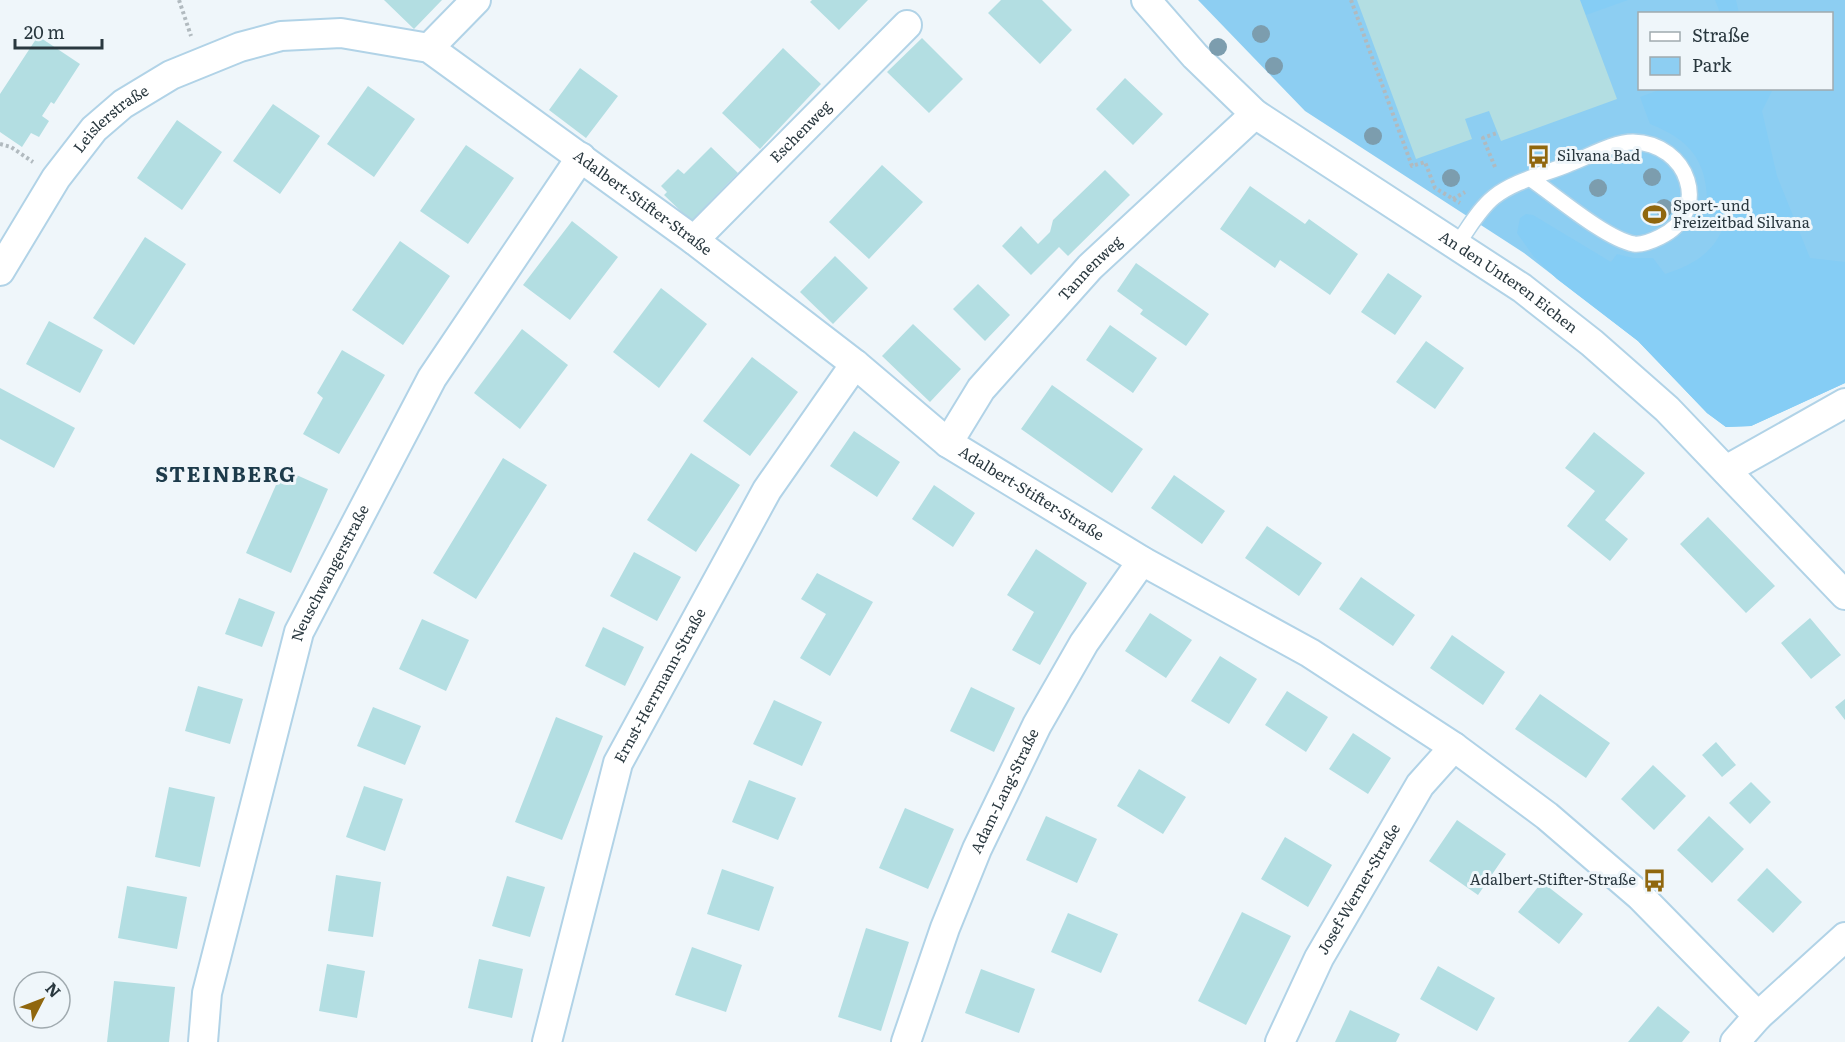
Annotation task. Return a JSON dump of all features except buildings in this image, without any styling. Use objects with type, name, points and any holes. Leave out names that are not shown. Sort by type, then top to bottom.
[{"type":"street","points":[[429,48],[476,0]]},
{"type":"street","name":"An den Unteren Eichen","points":[[1146,0],[1195,56],[1255,114],[1522,288],[1592,343],[1667,409],[1845,595]]},
{"type":"street","name":"Eschenweg","points":[[694,240],[907,25]]},
{"type":"street","name":"Adalbert-Stifter-Straße","points":[[281,36],[341,33],[429,48],[694,240],[855,364],[948,443],[1142,561],[1310,653],[1454,747],[1547,816],[1640,896],[1758,1016]]},
{"type":"street","name":"Leislerstraße","points":[[0,271],[56,178],[94,129],[123,104],[171,75],[201,62],[240,47],[281,36]]},
{"type":"street","name":"Tannenweg","points":[[948,443],[981,389],[1090,267],[1255,114]]},
{"type":"street","name":"Neuschwangerstraße","points":[[203,1042],[207,993],[299,632],[432,378],[581,157]]},
{"type":"street","name":"Ernst-Herrmann-Straße","points":[[547,1042],[618,763],[767,490],[855,364]]},
{"type":"street","points":[[1726,470],[1845,403]]},
{"type":"street","name":"Adam-Lang-Straße","points":[[906,1042],[945,927],[973,859],[1017,766],[1084,643],[1142,561]]},
{"type":"street","name":"Josef-Werner-Straße","points":[[1280,1042],[1319,958],[1420,785],[1454,747]]},
{"type":"street","points":[[1735,1042],[1758,1016],[1845,937]]},
{"type":"lane","points":[[1457,244],[1493,198],[1531,178],[1631,142],[1653,144],[1670,153],[1682,168],[1690,188],[1689,205],[1682,219],[1667,234],[1650,242],[1636,244],[1618,239],[1531,178]]},
{"type":"path","points":[[179,0],[201,62]]},
{"type":"path","points":[[1351,0],[1412,166],[1425,162],[1435,188],[1478,216]]},
{"type":"path","points":[[1495,168],[1484,138],[1497,133]]},
{"type":"path","points":[[0,144],[11,147]]},
{"type":"green space","name":"Sport- und Freizeitbad Silvana","points":[[1198,0],[1845,0],[1845,383],[1751,426],[1726,427],[1707,413],[1638,341],[1524,253],[1305,111]]},
{"type":"shaded area","points":[[1580,0],[1628,0],[1586,15]]},
{"type":"shaded area","points":[[1715,0],[1736,0],[1739,12],[1720,12]]},
{"type":"shaded area","points":[[1659,90],[1772,90],[1762,111],[1777,176],[1810,258],[1845,262],[1845,383],[1751,426],[1726,427],[1707,413],[1638,341],[1557,279],[1534,257],[1517,233],[1520,218],[1526,214],[1533,215],[1611,262],[1617,254],[1633,258],[1653,258],[1665,274],[1695,261],[1717,240],[1726,220],[1707,207],[1707,191],[1700,165],[1686,145],[1664,130],[1650,124],[1640,97]]},
{"type":"place","name":"Silvana Bad","points":[[1539,156]]},
{"type":"place","name":"Sport- und Freizeitbad Silvana","points":[[1655,215]]},
{"type":"place","name":"Adalbert-Stifter-Straße","points":[[1654,880]]},
{"type":"district","name":"STEINBERG","points":[[226,475]]}]
